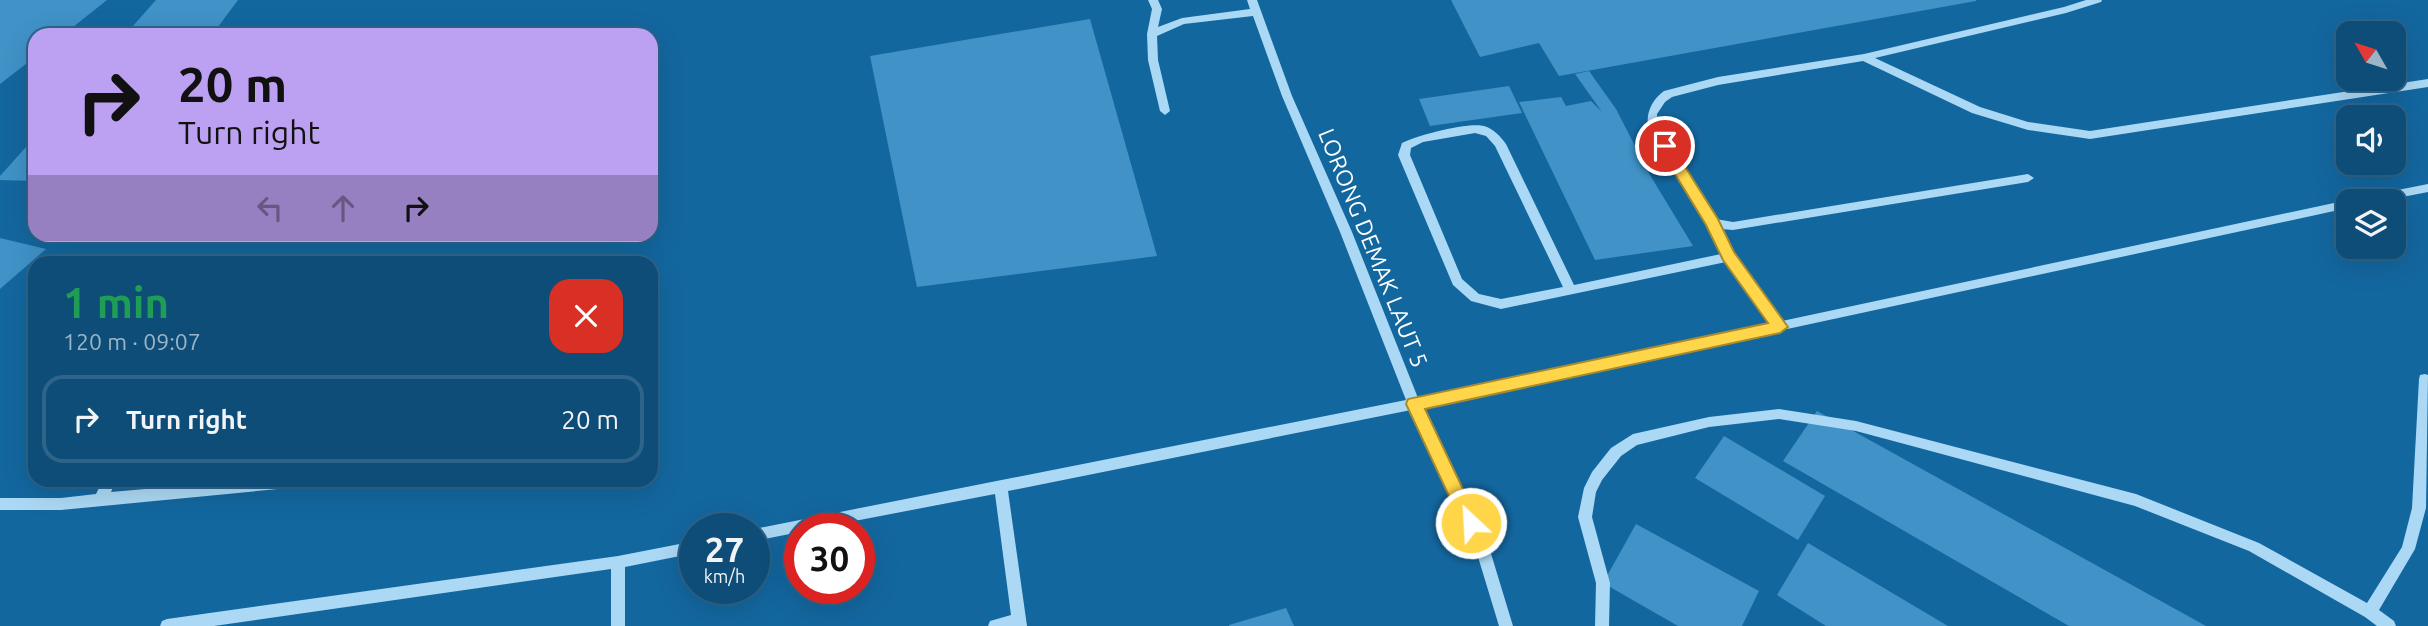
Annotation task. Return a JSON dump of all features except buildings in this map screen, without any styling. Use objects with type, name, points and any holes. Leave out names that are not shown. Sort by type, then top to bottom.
[{"type":"street","points":[[1153,0],[1157,9],[1152,34],[1153,60],[1166,111]]},
{"type":"street","points":[[1780,327],[1728,256],[1712,223],[1653,127],[1652,114],[1661,99],[1668,94],[1718,81],[1864,57],[2066,10],[2097,0]]},
{"type":"street","points":[[1152,34],[1182,21],[1254,6]]},
{"type":"street","name":"LORONG DEMAK LAUT 5","points":[[1254,6],[1287,96],[1346,232],[1414,404],[1482,547],[1507,626]]},
{"type":"street","points":[[1864,57],[1985,113],[2028,126],[2090,135],[2428,83]]},
{"type":"street","points":[[1571,290],[1500,144],[1492,135],[1475,129],[1412,141],[1406,146],[1404,155],[1457,282],[1465,292],[1486,303],[1501,304],[1571,290],[1728,256]]},
{"type":"street","points":[[1712,223],[1733,226],[2028,178]]},
{"type":"street","points":[[2406,192],[2428,188]]},
{"type":"street","points":[[770,532],[1414,404],[1780,327],[1920,293],[2336,206]]},
{"type":"street","points":[[2370,612],[2408,549],[2419,508],[2425,379]]},
{"type":"street","points":[[1602,626],[1603,583],[1585,517],[1589,492],[1609,460],[1633,440],[1709,422],[1779,414],[1856,426],[2136,500],[2254,547],[2370,612],[2389,626]]},
{"type":"street","points":[[995,626],[1020,623],[1001,486]]},
{"type":"street","points":[[100,499],[106,487]]},
{"type":"street","points":[[0,504],[61,504],[232,487]]},
{"type":"street","points":[[167,626],[618,562],[679,550]]},
{"type":"street","points":[[618,562],[618,626]]},
{"type":"route","points":[[1471,523],[1414,404],[1780,327],[1728,256],[1712,223],[1665,146]]}]
